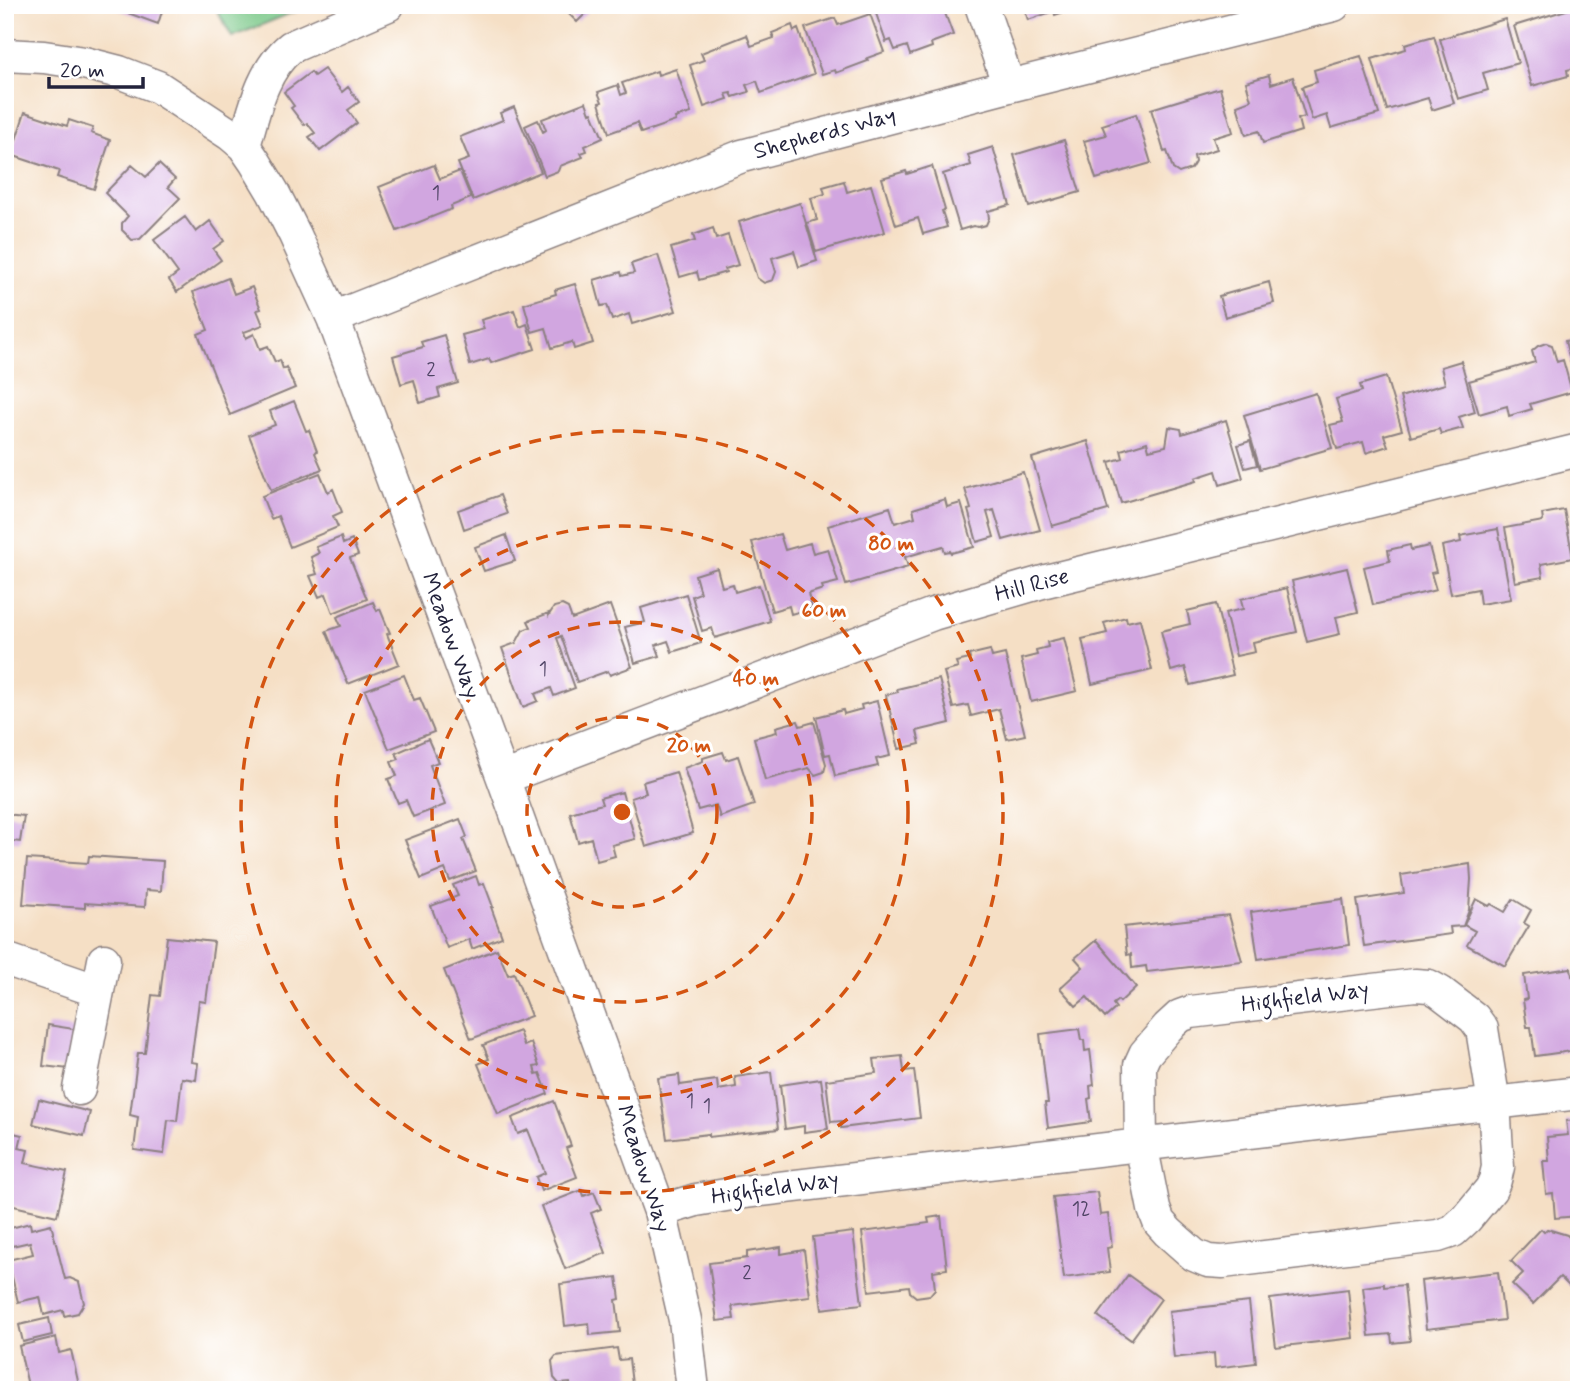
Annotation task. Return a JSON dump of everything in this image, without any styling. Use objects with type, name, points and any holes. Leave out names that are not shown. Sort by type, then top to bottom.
[{"type":"street","points":[[244,146],[258,100],[280,56],[291,47],[388,5]]},
{"type":"street","points":[[981,5],[1009,86]]},
{"type":"street","name":"Shepherds Way","points":[[333,318],[742,156],[1335,5]]},
{"type":"street","name":"Meadow Way","points":[[5,55],[84,63],[158,88],[244,146],[273,192],[333,318],[660,1211],[685,1320],[693,1390]]},
{"type":"street","name":"Hill Rise","points":[[503,778],[933,614],[1046,581],[1579,450]]},
{"type":"street","points":[[5,958],[98,991]]},
{"type":"street","points":[[79,1089],[103,960]]},
{"type":"street","name":"Highfield Way","points":[[1415,985],[1429,986],[1440,992],[1474,1018],[1482,1029],[1494,1103],[1498,1167],[1491,1189],[1466,1219],[1452,1231],[1438,1236],[1223,1262],[1208,1261],[1195,1255],[1159,1222],[1141,1144],[1140,1065],[1145,1054],[1180,1016],[1191,1012],[1415,985]]},
{"type":"street","name":"Highfield Way","points":[[660,1211],[695,1200],[744,1192],[1579,1093]]},
{"type":"green space","points":[[214,5],[311,5],[232,37]]},
{"type":"building","points":[[106,5],[164,5],[158,24]]},
{"type":"building","points":[[560,5],[589,5],[591,8],[577,22]]},
{"type":"building","points":[[873,5],[942,5],[953,35],[910,55],[907,46],[895,50],[891,40],[886,42]]},
{"type":"building","points":[[1023,5],[1082,6],[1055,15],[1054,11],[1028,20]]},
{"type":"building","points":[[1576,7],[1579,17],[1579,67],[1567,70],[1568,76],[1532,86],[1514,26]]},
{"type":"building","points":[[870,14],[884,52],[836,73],[835,70],[822,74],[805,28],[835,18],[838,25]]},
{"type":"building","points":[[1505,19],[1518,63],[1483,73],[1488,90],[1458,99],[1440,39]]},
{"type":"building","points":[[792,25],[794,31],[798,29],[814,74],[761,93],[757,81],[746,85],[749,92],[733,97],[731,93],[726,94],[728,99],[704,107],[690,65],[704,60],[701,53],[747,35],[751,46],[774,38],[772,33]]},
{"type":"building","points":[[1434,36],[1454,103],[1432,110],[1428,98],[1387,110],[1372,59],[1406,49],[1405,44]]},
{"type":"building","points":[[1361,56],[1379,114],[1331,128],[1327,115],[1312,120],[1302,87],[1317,82],[1314,70]]},
{"type":"building","points":[[324,69],[342,92],[348,87],[359,102],[348,110],[357,123],[320,151],[309,137],[315,133],[307,123],[304,125],[291,108],[294,106],[284,92],[311,72],[314,76]]},
{"type":"building","points":[[676,69],[691,113],[641,133],[637,123],[609,133],[598,92],[618,85],[621,95],[626,93],[622,83],[657,71],[658,75]]},
{"type":"building","points":[[1269,75],[1271,84],[1293,77],[1305,117],[1298,119],[1301,131],[1263,143],[1259,131],[1246,135],[1237,105],[1251,100],[1246,82]]},
{"type":"building","points":[[1220,88],[1233,132],[1213,138],[1217,149],[1194,156],[1195,162],[1191,169],[1179,173],[1173,169],[1167,151],[1164,152],[1151,109]]},
{"type":"building","points":[[586,102],[603,138],[585,146],[587,151],[581,153],[583,157],[560,166],[558,171],[545,176],[525,126],[538,120],[543,132],[546,130],[542,119]]},
{"type":"building","points":[[514,107],[541,172],[473,200],[458,163],[469,159],[460,137],[503,120],[500,113]]},
{"type":"building","points":[[25,112],[67,126],[69,120],[93,128],[91,133],[110,140],[94,189],[57,177],[59,171],[11,155]]},
{"type":"building","points":[[1136,114],[1151,163],[1096,179],[1084,141],[1106,135],[1102,125]]},
{"type":"building","points":[[5,122],[10,122],[9,154],[5,154]]},
{"type":"building","points":[[1064,140],[1080,192],[1029,207],[1014,155]]},
{"type":"building","points":[[993,147],[1010,205],[988,211],[986,225],[960,230],[943,174],[971,165],[968,155]]},
{"type":"building","points":[[159,164],[175,179],[168,187],[180,198],[140,239],[132,240],[122,230],[122,223],[128,216],[105,193],[132,165],[146,177]]},
{"type":"building","points":[[434,165],[440,179],[460,171],[471,198],[451,206],[452,209],[397,231],[379,187]]},
{"type":"building","points":[[932,166],[945,210],[942,211],[947,227],[923,234],[918,218],[896,225],[882,178]]},
{"type":"building","points":[[844,181],[847,192],[871,185],[885,232],[816,252],[807,223],[817,220],[811,198],[825,194],[823,187]]},
{"type":"building","points":[[800,203],[817,261],[799,267],[794,251],[772,258],[776,272],[773,280],[764,283],[757,278],[739,222]]},
{"type":"building","points":[[185,217],[196,232],[210,221],[224,241],[213,249],[221,260],[177,292],[169,280],[178,273],[154,240]]},
{"type":"building","points":[[713,228],[716,239],[728,235],[738,265],[725,269],[726,272],[699,280],[697,272],[680,277],[671,248],[695,241],[693,235]]},
{"type":"building","points":[[658,255],[676,311],[632,324],[629,314],[612,320],[607,305],[601,306],[594,280],[621,272],[622,276],[634,273],[631,264]]},
{"type":"building","points":[[228,278],[234,294],[252,287],[261,309],[257,310],[263,325],[244,332],[246,338],[254,334],[260,349],[268,346],[275,362],[280,360],[283,369],[286,367],[295,388],[230,415],[198,334],[208,330],[193,292]]},
{"type":"building","points":[[1269,282],[1274,303],[1225,317],[1219,296]]},
{"type":"building","points":[[575,284],[593,343],[574,349],[572,342],[552,348],[546,328],[532,332],[524,304],[556,294],[555,290]]},
{"type":"building","points":[[514,310],[520,327],[527,324],[535,349],[491,363],[489,359],[470,365],[462,335],[484,329],[481,320]]},
{"type":"building","points":[[444,335],[458,383],[438,389],[440,397],[420,403],[414,380],[401,384],[393,356],[423,347],[421,342]]},
{"type":"building","points":[[1579,338],[1579,390],[1578,390],[1565,341]]},
{"type":"building","points":[[1546,343],[1552,345],[1557,362],[1563,360],[1572,392],[1530,404],[1532,409],[1509,416],[1507,406],[1479,414],[1469,381],[1535,362],[1532,351]]},
{"type":"building","points":[[1461,361],[1475,412],[1459,417],[1463,428],[1441,434],[1439,429],[1411,437],[1400,397],[1445,384],[1441,367]]},
{"type":"building","points":[[1386,377],[1402,430],[1384,435],[1388,446],[1366,453],[1363,442],[1337,449],[1330,425],[1343,422],[1336,399],[1362,391],[1360,385]]},
{"type":"building","points":[[1316,393],[1332,448],[1260,469],[1244,415]]},
{"type":"building","points":[[294,401],[306,431],[309,430],[322,469],[271,490],[249,435],[275,425],[270,411]]},
{"type":"building","points":[[1226,420],[1243,478],[1220,485],[1216,471],[1195,478],[1196,481],[1121,503],[1109,462],[1123,458],[1121,450],[1147,442],[1149,450],[1166,446],[1169,427],[1181,429],[1182,434]]},
{"type":"building","points":[[1088,441],[1108,510],[1052,526],[1032,458]]},
{"type":"building","points":[[1250,441],[1257,465],[1245,468],[1238,445]]},
{"type":"building","points":[[1023,472],[1040,530],[1003,540],[994,510],[987,512],[994,537],[977,542],[965,489]]},
{"type":"building","points":[[320,473],[328,492],[333,489],[342,512],[333,516],[338,527],[290,547],[278,516],[271,519],[262,496]]},
{"type":"building","points":[[500,495],[507,514],[464,529],[458,510]]},
{"type":"building","points":[[945,499],[947,507],[961,503],[974,547],[951,553],[945,552],[943,546],[905,557],[908,567],[846,585],[828,526],[890,507],[895,523],[915,517],[913,509]]},
{"type":"building","points":[[1564,510],[1573,558],[1541,564],[1543,577],[1515,582],[1505,528],[1543,521],[1542,514]]},
{"type":"building","points":[[1498,529],[1511,599],[1480,604],[1478,589],[1451,594],[1442,546],[1461,542],[1460,536]]},
{"type":"building","points":[[780,534],[785,550],[810,543],[813,553],[828,549],[838,582],[822,586],[823,589],[808,594],[812,608],[791,614],[789,606],[772,611],[752,542]]},
{"type":"building","points":[[506,535],[515,561],[484,571],[475,547]]},
{"type":"building","points":[[341,537],[343,544],[352,540],[358,555],[350,558],[367,599],[333,613],[326,594],[319,597],[310,576],[317,574],[311,557],[319,553],[316,547]]},
{"type":"building","points":[[1410,545],[1411,550],[1429,546],[1436,572],[1431,573],[1436,590],[1373,605],[1364,567],[1390,561],[1388,550]]},
{"type":"building","points":[[717,568],[722,587],[733,584],[735,592],[759,585],[770,621],[715,638],[712,628],[702,631],[692,596],[700,593],[695,575]]},
{"type":"building","points":[[1347,568],[1358,612],[1336,617],[1340,634],[1307,642],[1292,581]]},
{"type":"building","points":[[1287,588],[1297,632],[1253,642],[1255,652],[1236,656],[1225,613],[1243,609],[1241,599]]},
{"type":"building","points":[[686,594],[701,643],[672,652],[668,641],[656,645],[660,656],[635,663],[625,627],[645,622],[641,608]]},
{"type":"building","points":[[373,602],[377,611],[380,609],[399,664],[348,684],[326,631],[341,626],[337,617]]},
{"type":"building","points":[[1216,604],[1233,675],[1190,685],[1185,667],[1171,671],[1161,631],[1190,624],[1187,611]]},
{"type":"building","points":[[562,605],[568,608],[572,619],[610,605],[632,667],[610,675],[608,671],[577,682],[561,636],[557,638],[575,688],[554,696],[551,688],[535,694],[538,701],[523,707],[502,648],[516,643],[523,630],[531,627],[528,621],[549,615],[554,607]]},
{"type":"building","points":[[1126,617],[1127,622],[1140,619],[1152,670],[1092,684],[1082,639],[1107,633],[1104,623]]},
{"type":"building","points":[[1064,638],[1077,691],[1031,702],[1021,659],[1037,655],[1036,650],[1048,647],[1047,642]]},
{"type":"building","points":[[990,650],[992,657],[1005,654],[1025,735],[1007,739],[999,709],[971,716],[968,705],[953,708],[944,672],[958,668],[956,662],[970,659],[969,655]]},
{"type":"building","points":[[404,675],[414,700],[420,698],[434,732],[389,749],[365,690]]},
{"type":"building","points":[[939,679],[950,723],[917,731],[920,744],[899,749],[886,695],[898,692],[897,689]]},
{"type":"building","points":[[877,701],[890,756],[876,759],[878,766],[835,776],[830,754],[825,755],[816,717],[843,710],[844,714],[862,709],[861,705]]},
{"type":"building","points":[[798,721],[800,726],[814,722],[826,764],[824,772],[815,775],[809,768],[765,780],[754,738],[777,732],[776,727]]},
{"type":"building","points":[[428,739],[438,762],[430,765],[445,805],[413,817],[406,800],[398,803],[388,779],[397,776],[391,762],[399,759],[396,753]]},
{"type":"building","points":[[723,752],[726,760],[738,756],[754,805],[720,817],[716,805],[698,810],[684,768]]},
{"type":"building","points":[[676,772],[693,833],[646,847],[631,798],[646,793],[643,782]]},
{"type":"building","points":[[622,792],[635,839],[612,845],[615,856],[597,861],[591,838],[578,842],[570,813],[602,804],[600,798]]},
{"type":"building","points":[[5,814],[24,816],[20,842],[5,840]]},
{"type":"building","points":[[460,819],[467,837],[463,839],[476,871],[450,881],[445,869],[421,879],[405,840]]},
{"type":"building","points":[[89,856],[163,861],[161,891],[146,890],[145,907],[85,903],[85,908],[23,904],[27,859],[88,863]]},
{"type":"building","points":[[1470,864],[1469,910],[1463,926],[1450,927],[1451,934],[1364,946],[1357,900],[1404,893],[1401,875]]},
{"type":"building","points":[[476,876],[479,885],[484,883],[502,937],[472,949],[469,939],[447,948],[431,906],[458,896],[453,885]]},
{"type":"building","points":[[1343,899],[1349,945],[1258,959],[1251,912]]},
{"type":"building","points":[[1476,899],[1505,912],[1513,899],[1531,910],[1524,923],[1529,926],[1505,966],[1467,945],[1475,931],[1464,925]]},
{"type":"building","points":[[1229,915],[1242,961],[1147,972],[1146,966],[1132,968],[1131,954],[1127,955],[1124,927]]},
{"type":"building","points":[[167,937],[214,942],[206,1002],[199,1001],[191,1062],[198,1063],[196,1080],[182,1078],[177,1121],[168,1120],[164,1154],[134,1150],[138,1117],[130,1115],[138,1053],[145,1053],[152,995],[160,996]]},
{"type":"building","points":[[1096,940],[1136,987],[1120,1002],[1118,1000],[1113,1004],[1116,1008],[1105,1018],[1087,997],[1076,1006],[1060,988],[1083,967],[1075,958]]},
{"type":"building","points":[[497,949],[508,975],[514,973],[531,1016],[471,1039],[444,970]]},
{"type":"building","points":[[1571,968],[1572,976],[1579,975],[1579,1005],[1576,1006],[1579,1050],[1535,1056],[1531,1027],[1527,1027],[1523,1000],[1527,999],[1524,975]]},
{"type":"building","points":[[48,1025],[74,1029],[69,1069],[43,1066]]},
{"type":"building","points":[[1079,1029],[1085,1051],[1090,1050],[1094,1085],[1090,1086],[1091,1098],[1088,1099],[1091,1122],[1048,1128],[1045,1103],[1048,1103],[1040,1034]]},
{"type":"building","points":[[519,1031],[524,1046],[531,1043],[539,1066],[534,1067],[536,1074],[540,1073],[548,1094],[498,1114],[478,1064],[489,1059],[483,1045]]},
{"type":"building","points":[[902,1056],[904,1071],[914,1070],[920,1118],[841,1128],[841,1121],[831,1122],[826,1080],[876,1073],[874,1059]]},
{"type":"building","points":[[771,1072],[778,1129],[667,1139],[658,1078],[679,1075],[680,1085],[717,1080],[718,1090],[736,1087],[735,1077]]},
{"type":"building","points":[[821,1079],[828,1129],[804,1132],[804,1126],[785,1129],[780,1085]]},
{"type":"building","points":[[39,1099],[90,1112],[84,1136],[33,1124]]},
{"type":"building","points":[[554,1101],[571,1146],[566,1148],[577,1177],[541,1191],[536,1177],[545,1173],[528,1130],[518,1134],[512,1118]]},
{"type":"building","points":[[1579,1120],[1579,1216],[1555,1218],[1553,1193],[1546,1194],[1543,1161],[1549,1161],[1547,1137],[1568,1135],[1566,1121]]},
{"type":"building","points":[[5,1131],[22,1135],[19,1148],[28,1150],[25,1163],[67,1172],[57,1216],[5,1204]]},
{"type":"building","points":[[582,1190],[584,1196],[594,1192],[601,1209],[591,1213],[606,1253],[565,1269],[541,1206]]},
{"type":"building","points":[[1097,1192],[1100,1215],[1108,1214],[1112,1247],[1107,1248],[1110,1272],[1064,1278],[1053,1197]]},
{"type":"building","points":[[941,1216],[947,1269],[933,1271],[935,1289],[930,1295],[916,1297],[910,1292],[909,1286],[869,1291],[862,1232],[929,1223],[928,1218]]},
{"type":"building","points":[[30,1223],[31,1229],[51,1224],[65,1279],[79,1282],[84,1303],[78,1313],[64,1316],[63,1310],[44,1315],[40,1297],[18,1302],[8,1260],[33,1254],[30,1242],[12,1246],[7,1229]]},
{"type":"building","points":[[1541,1229],[1544,1232],[1547,1229],[1567,1235],[1579,1247],[1579,1279],[1571,1288],[1560,1277],[1533,1304],[1512,1284],[1523,1273],[1511,1261]]},
{"type":"building","points":[[853,1232],[862,1304],[822,1309],[813,1237]]},
{"type":"building","points":[[781,1247],[781,1254],[804,1250],[810,1296],[732,1306],[734,1319],[717,1321],[709,1263],[747,1258],[747,1252]]},
{"type":"building","points":[[1498,1272],[1504,1320],[1426,1329],[1421,1281]]},
{"type":"building","points":[[1128,1275],[1161,1299],[1131,1340],[1098,1316]]},
{"type":"building","points":[[617,1277],[620,1299],[616,1300],[620,1332],[590,1335],[589,1323],[565,1326],[560,1284]]},
{"type":"building","points":[[1384,1284],[1384,1287],[1404,1285],[1410,1341],[1392,1343],[1391,1334],[1369,1336],[1363,1287]]},
{"type":"building","points":[[1348,1289],[1353,1338],[1276,1347],[1270,1299]]},
{"type":"building","points":[[1249,1302],[1256,1363],[1215,1368],[1214,1353],[1174,1358],[1169,1311]]},
{"type":"building","points":[[49,1318],[52,1335],[23,1342],[19,1325]]},
{"type":"building","points":[[56,1337],[59,1353],[71,1350],[80,1390],[29,1390],[19,1346]]},
{"type":"building","points":[[617,1348],[619,1360],[629,1359],[632,1384],[626,1385],[627,1390],[571,1390],[570,1383],[559,1384],[554,1378],[552,1361],[556,1356]]}]
